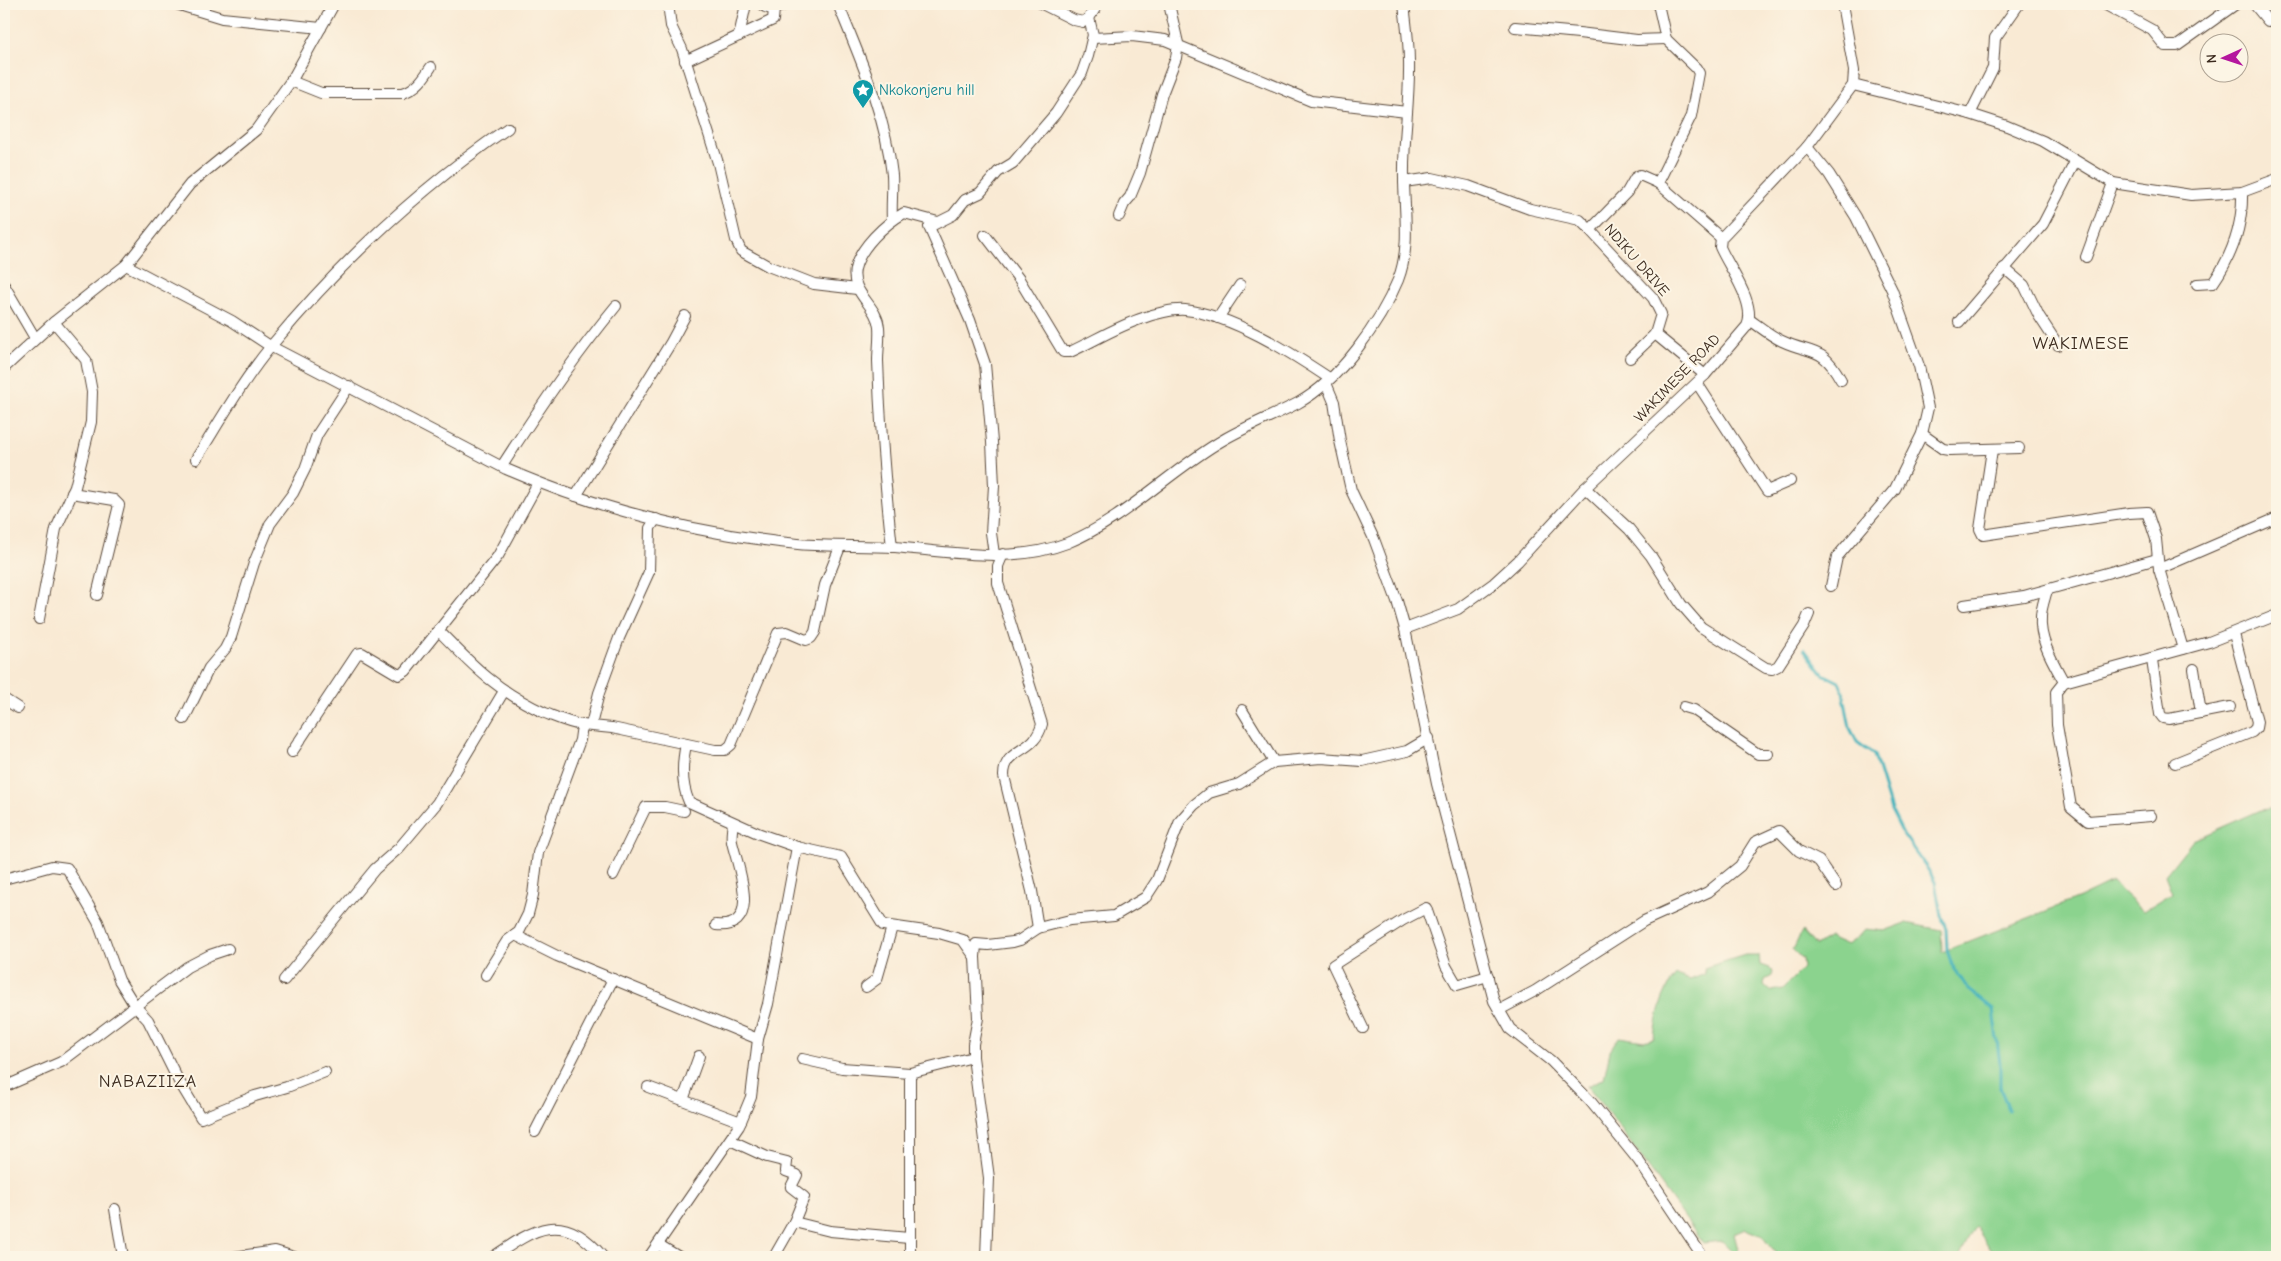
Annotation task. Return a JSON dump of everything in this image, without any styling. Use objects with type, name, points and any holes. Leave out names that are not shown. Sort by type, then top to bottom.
[{"type":"street","points":[[176,4],[228,19],[321,28]]},
{"type":"street","points":[[4,368],[35,338],[126,265],[190,184],[256,130],[291,81],[334,4]]},
{"type":"street","points":[[668,4],[671,26],[685,61],[718,163],[736,240],[741,251],[768,266],[814,284],[857,290]]},
{"type":"street","points":[[739,36],[746,4]]},
{"type":"street","points":[[761,4],[769,9],[787,4]]},
{"type":"street","points":[[838,4],[874,97],[883,129],[892,176],[892,220]]},
{"type":"street","points":[[1042,4],[1074,20],[1083,22],[1089,18],[1098,4]]},
{"type":"street","points":[[1119,216],[1124,204],[1130,197],[1140,172],[1162,94],[1176,58],[1178,43],[1169,4]]},
{"type":"street","points":[[126,265],[232,321],[270,346],[502,466],[538,483],[613,508],[737,536],[840,547],[892,547],[968,555],[1030,553],[1050,549],[1088,533],[1148,495],[1185,465],[1220,442],[1300,402],[1328,381],[1369,336],[1384,310],[1399,277],[1406,234],[1404,182],[1409,60],[1404,4]]},
{"type":"street","points":[[1658,4],[1666,39],[1696,68],[1698,80],[1691,116],[1658,183]]},
{"type":"street","points":[[1841,380],[1832,364],[1825,358],[1812,350],[1782,341],[1750,320],[1747,304],[1720,247],[1721,238],[1807,147],[1853,85],[1854,71],[1842,4]]},
{"type":"street","points":[[1970,114],[1993,68],[1995,38],[2018,4]]},
{"type":"street","points":[[2104,4],[2152,30],[2165,46],[2177,46],[2236,4]]},
{"type":"street","points":[[2254,4],[2268,21],[2277,21]]},
{"type":"street","points":[[685,61],[773,20],[774,9]]},
{"type":"street","points":[[1038,928],[1032,890],[1004,776],[1004,767],[1011,757],[1032,743],[1039,735],[1042,724],[998,583],[999,554],[991,533],[994,486],[985,364],[970,320],[929,227],[953,215],[966,200],[980,193],[998,172],[1013,164],[1056,113],[1082,73],[1093,38],[1089,18]]},
{"type":"street","points":[[1515,28],[1579,32],[1638,40],[1666,39]]},
{"type":"street","points":[[1093,38],[1132,36],[1178,43],[1312,101],[1408,112]]},
{"type":"street","points":[[291,81],[321,94],[402,93],[413,90],[431,67]]},
{"type":"street","points":[[1853,85],[1970,114],[2036,138],[2113,183],[2191,195],[2242,192],[2277,179]]},
{"type":"street","points":[[196,459],[223,415],[270,346],[320,290],[385,228],[464,158],[508,128]]},
{"type":"street","points":[[1807,147],[1829,174],[1856,217],[1892,290],[1919,366],[1928,408],[1922,434],[1895,489],[1837,557],[1831,586]]},
{"type":"street","points":[[1959,322],[2043,224],[2075,162]]},
{"type":"street","points":[[1404,182],[1432,178],[1468,186],[1530,209],[1580,220],[1590,230],[1627,192],[1640,174],[1658,183],[1721,238]]},
{"type":"street","points":[[2086,258],[2113,183]]},
{"type":"street","points":[[2197,284],[2213,283],[2230,252],[2242,214],[2242,192]]},
{"type":"street","points":[[892,547],[884,480],[878,360],[879,325],[876,315],[857,290],[855,271],[859,258],[892,220],[904,213],[938,222]]},
{"type":"street","name":"NDIKU DRIVE","points":[[1590,230],[1659,308],[1660,319],[1655,334]]},
{"type":"street","points":[[985,234],[1019,279],[1063,352],[1070,352],[1144,318],[1183,310],[1218,318],[1294,354],[1328,381],[1334,402],[1340,441],[1351,490],[1374,539],[1397,601],[1405,629],[1437,784],[1458,871],[1494,1001],[1510,1029],[1551,1061],[1591,1102],[1638,1160],[1703,1257]]},
{"type":"street","points":[[2004,268],[2024,285],[2039,316],[2058,345]]},
{"type":"street","points":[[4,285],[35,338]]},
{"type":"street","points":[[1218,318],[1240,285]]},
{"type":"street","points":[[502,466],[534,415],[589,339],[616,306]]},
{"type":"street","points":[[576,496],[670,344],[685,316]]},
{"type":"street","name":"WAKIMESE ROAD","points":[[1405,629],[1458,609],[1487,588],[1518,561],[1585,488],[1701,379],[1747,326],[1750,320]]},
{"type":"street","points":[[39,619],[56,529],[72,493],[91,422],[92,392],[86,360],[54,322]]},
{"type":"street","points":[[1630,358],[1655,334],[1701,379],[1767,491],[1790,481]]},
{"type":"street","points":[[184,719],[209,668],[225,649],[231,637],[254,563],[270,524],[293,493],[305,470],[318,435],[349,386]]},
{"type":"street","points":[[1922,434],[1943,449],[1992,450],[2019,448]]},
{"type":"street","points":[[1992,450],[1980,529],[1982,534],[1986,536],[2143,511],[2147,512],[2158,550],[2158,564],[2183,649]]},
{"type":"street","points":[[292,752],[357,654],[362,653],[399,675],[402,674],[498,556],[538,483]]},
{"type":"street","points":[[1585,488],[1629,529],[1651,556],[1680,604],[1701,627],[1766,668],[1772,669],[1778,666],[1804,626],[1809,614]]},
{"type":"street","points":[[72,493],[114,500],[118,505],[97,595]]},
{"type":"street","points":[[1964,605],[2024,596],[2158,564],[2277,518]]},
{"type":"street","points":[[486,975],[507,941],[522,927],[528,914],[533,895],[538,853],[580,740],[600,693],[619,638],[649,572],[650,528],[656,519]]},
{"type":"street","points":[[438,630],[462,655],[504,691],[563,721],[612,728],[721,750],[731,745],[778,633],[787,632],[806,640],[811,638],[816,632],[825,585],[840,547]]},
{"type":"street","points":[[2046,590],[2041,617],[2042,632],[2049,655],[2064,682]]},
{"type":"street","points":[[2152,816],[2088,821],[2071,807],[2055,701],[2056,692],[2064,682],[2152,660],[2234,634],[2277,615]]},
{"type":"street","points":[[2175,763],[2252,732],[2256,728],[2257,722],[2234,634]]},
{"type":"street","points":[[2152,660],[2160,714],[2163,718],[2169,719],[2230,708]]},
{"type":"street","points":[[2194,669],[2201,713]]},
{"type":"street","points":[[284,980],[375,869],[399,848],[437,803],[504,691]]},
{"type":"street","points":[[4,699],[18,708]]},
{"type":"street","points":[[1684,707],[1694,710],[1758,754],[1768,754]]},
{"type":"street","points":[[1242,710],[1274,762]]},
{"type":"street","points":[[986,1257],[989,1178],[973,1057],[973,1044],[978,1018],[976,944],[988,945],[1013,942],[1020,940],[1038,928],[1070,920],[1114,916],[1146,897],[1156,880],[1180,821],[1194,805],[1209,793],[1239,784],[1274,762],[1321,758],[1362,761],[1407,751],[1429,738]]},
{"type":"street","points":[[686,744],[683,771],[684,786],[689,802],[733,823],[797,847],[841,857],[876,917],[883,925],[932,932],[963,940],[975,957]]},
{"type":"street","points":[[613,875],[646,807],[665,807],[684,812]]},
{"type":"street","points":[[716,925],[727,926],[733,923],[742,909],[742,878],[732,842],[733,823]]},
{"type":"street","points":[[1499,1010],[1535,991],[1644,921],[1708,892],[1740,866],[1755,842],[1779,831],[1798,850],[1819,861],[1836,886]]},
{"type":"street","points":[[649,1257],[730,1140],[751,1097],[758,1039],[768,1004],[797,847]]},
{"type":"street","points":[[4,879],[52,866],[67,868],[88,903],[119,980],[135,1006],[148,1020],[177,1078],[201,1118],[205,1118],[254,1096],[288,1087],[325,1072]]},
{"type":"street","points":[[1363,1028],[1333,965],[1403,920],[1426,908],[1446,966],[1457,985],[1488,976]]},
{"type":"street","points":[[866,987],[877,979],[892,927]]},
{"type":"street","points":[[515,935],[557,956],[758,1039]]},
{"type":"street","points":[[4,1087],[62,1062],[187,967],[210,955],[228,949]]},
{"type":"street","points":[[535,1132],[613,979]]},
{"type":"street","points":[[683,1100],[699,1056]]},
{"type":"street","points":[[802,1059],[842,1068],[910,1073],[973,1057]]},
{"type":"street","points":[[910,1073],[910,1257]]},
{"type":"street","points":[[648,1087],[740,1122]]},
{"type":"street","points":[[730,1140],[767,1157],[787,1162],[786,1172],[797,1175],[791,1187],[804,1197],[794,1222],[774,1257]]},
{"type":"street","points":[[115,1209],[123,1257]]},
{"type":"street","points":[[794,1222],[830,1231],[909,1238]]},
{"type":"street","points":[[492,1257],[532,1233],[549,1226],[565,1230],[585,1239],[603,1257]]},
{"type":"street","points":[[659,1245],[679,1257]]},
{"type":"street","points":[[234,1257],[275,1251],[294,1257]]},
{"type":"green space","points":[[2277,808],[2277,1256],[1996,1257],[1975,1226],[1959,1257],[1779,1257],[1763,1236],[1745,1229],[1734,1234],[1740,1257],[1738,1257],[1722,1241],[1703,1243],[1617,1124],[1587,1086],[1604,1078],[1610,1051],[1619,1037],[1644,1041],[1654,1038],[1660,1005],[1676,975],[1690,980],[1705,974],[1704,968],[1745,955],[1759,955],[1760,965],[1769,968],[1773,972],[1772,976],[1765,980],[1764,985],[1771,991],[1782,989],[1803,968],[1802,959],[1793,950],[1802,931],[1816,946],[1829,937],[1847,945],[1865,929],[1884,931],[1906,923],[1941,930],[1942,952],[2079,898],[2112,882],[2143,911],[2172,893],[2165,875],[2193,840],[2261,810]]},
{"type":"waterway","points":[[1804,649],[1823,674],[1839,682],[1843,691],[1850,728],[1857,742],[1874,755],[1891,810],[1903,834],[1935,882],[1941,915],[1946,929],[1947,950],[1952,965],[1968,989],[1993,1009],[2000,1064],[2000,1087],[2009,1111]]},
{"type":"place","name":"Nkokonjeru hill","points":[[863,109]]},
{"type":"district","name":"WAKIMESE","points":[[2081,343]]},
{"type":"district","name":"NABAZIIZA","points":[[148,1081]]}]
